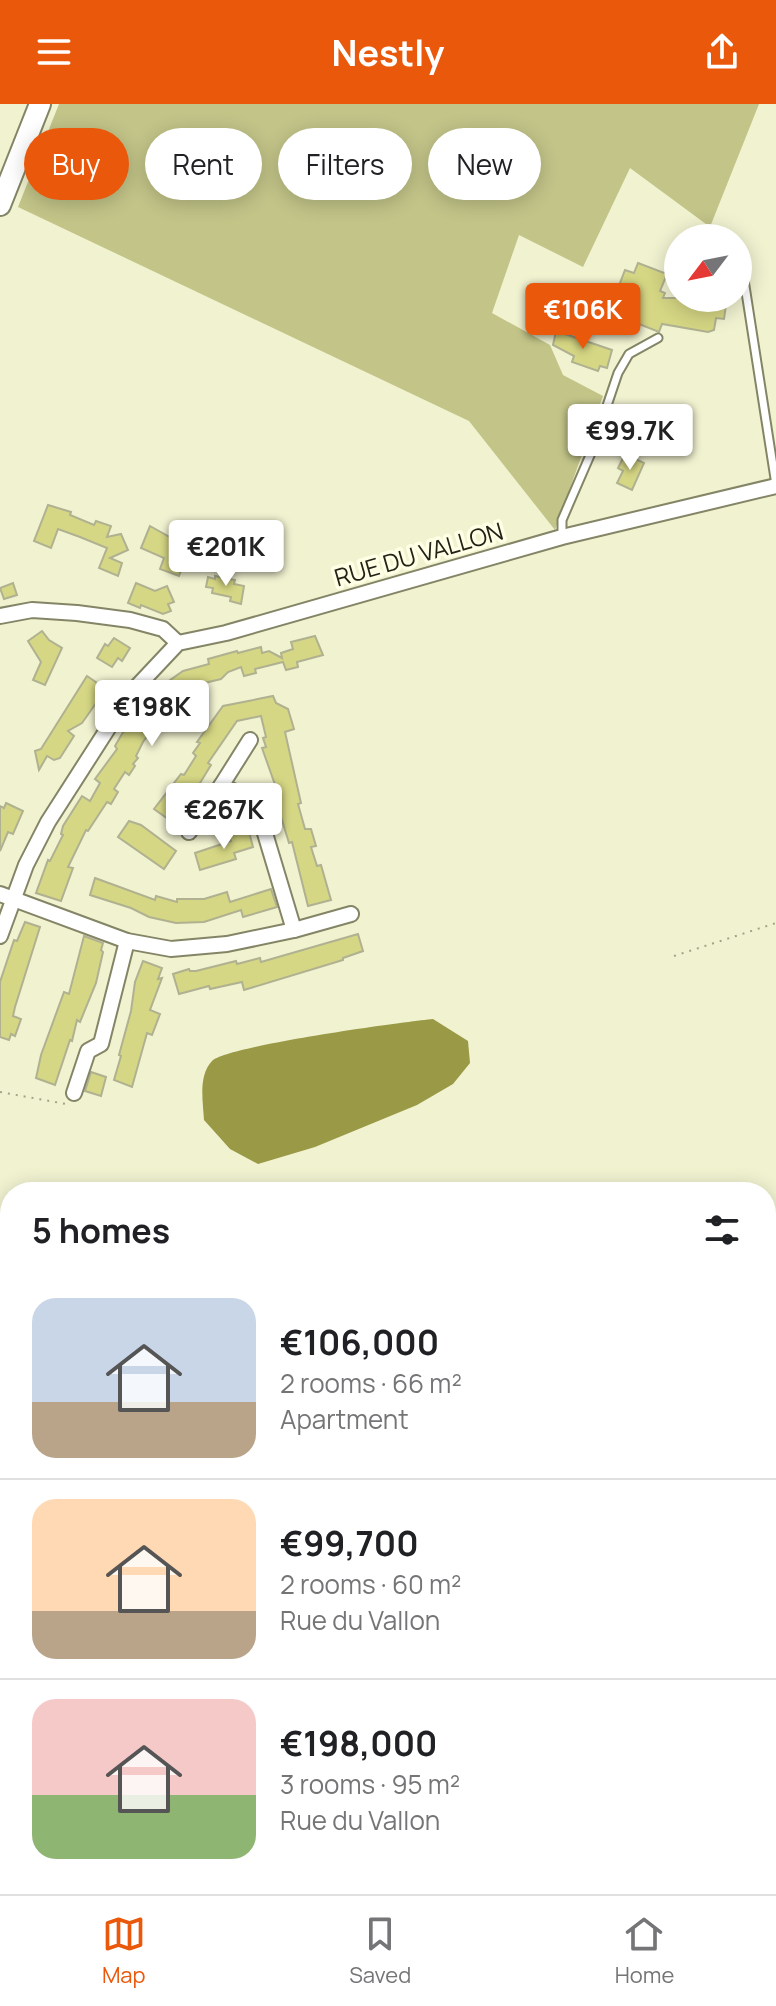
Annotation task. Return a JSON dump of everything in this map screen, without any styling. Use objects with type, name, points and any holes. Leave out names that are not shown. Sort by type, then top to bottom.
[{"type":"main road","points":[[0,205],[40,104]]},
{"type":"street","name":"RUE DU VALLON","points":[[178,643],[226,633],[562,537],[776,485]]},
{"type":"street","points":[[0,616],[32,610],[117,618],[163,629],[178,643],[130,694],[48,822],[6,897],[0,936]]},
{"type":"street","points":[[189,832],[250,740]]},
{"type":"street","points":[[221,786],[255,800],[294,930]]},
{"type":"street","points":[[6,897],[127,941],[171,949],[227,944],[351,914]]},
{"type":"street","points":[[74,1093],[88,1051],[101,1044],[127,941]]},
{"type":"lane","points":[[749,312],[776,485]]},
{"type":"lane","points":[[562,537],[562,520],[591,453],[618,373],[629,354],[658,338]]},
{"type":"path","points":[[674,956],[776,923]]},
{"type":"path","points":[[0,1092],[75,1106],[74,1093]]},
{"type":"green space","points":[[59,104],[759,104],[711,224],[706,224],[630,168],[583,267],[519,235],[492,313],[550,345],[563,375],[603,396],[555,530],[469,421],[18,207],[24,192],[24,200],[129,200],[129,128],[49,128]]},
{"type":"shaded area","points":[[433,1019],[468,1041],[470,1063],[453,1084],[417,1105],[315,1147],[258,1164],[230,1149],[204,1120],[202,1089],[205,1074],[212,1061],[224,1055],[316,1036]]},
{"type":"building","points":[[638,263],[664,273],[660,291],[664,293],[664,312],[725,312],[724,319],[716,318],[714,330],[708,332],[662,324],[659,332],[604,310],[603,313],[589,310],[594,296],[613,301],[625,270],[634,273]]},
{"type":"building","points":[[556,331],[612,350],[607,368],[600,366],[598,371],[572,362],[574,356],[553,345]]},
{"type":"building","points":[[625,454],[644,463],[632,490],[617,483],[623,471],[618,468]]},
{"type":"building","points":[[48,505],[71,512],[70,515],[94,525],[96,521],[111,526],[107,537],[121,534],[128,550],[110,558],[122,563],[118,576],[99,568],[107,548],[58,529],[51,548],[34,541]]},
{"type":"building","points":[[150,526],[173,539],[170,545],[179,548],[176,555],[185,559],[179,576],[160,569],[164,558],[141,548]]},
{"type":"building","points":[[215,576],[235,580],[234,584],[244,586],[241,604],[230,601],[231,597],[212,593],[213,588],[206,587],[208,577],[215,579]]},
{"type":"building","points":[[13,583],[17,595],[4,599],[0,588]]},
{"type":"building","points":[[136,583],[155,591],[167,586],[174,602],[168,604],[171,611],[163,614],[128,603]]},
{"type":"building","points":[[42,631],[62,648],[45,685],[33,680],[41,662],[28,641]]},
{"type":"building","points":[[315,636],[323,655],[297,662],[298,667],[286,670],[283,662],[255,669],[256,673],[244,676],[241,667],[228,672],[221,679],[192,686],[185,694],[187,698],[178,707],[173,703],[160,726],[156,724],[143,742],[129,775],[125,772],[114,789],[118,792],[111,804],[107,802],[86,830],[68,867],[73,868],[61,901],[36,893],[48,860],[63,835],[63,826],[82,796],[90,801],[100,783],[95,779],[117,749],[115,746],[122,734],[138,711],[144,715],[166,683],[183,671],[209,664],[208,659],[237,651],[261,647],[262,653],[269,651],[282,658],[281,653],[293,649],[291,642]]},
{"type":"building","points":[[114,638],[130,648],[122,661],[118,658],[112,667],[97,658],[105,644],[108,646]]},
{"type":"building","points":[[87,676],[106,689],[82,723],[68,731],[74,736],[60,758],[54,760],[47,756],[39,770],[35,751],[41,749]]},
{"type":"building","points":[[273,696],[276,703],[288,709],[294,729],[285,732],[301,803],[298,804],[305,829],[311,829],[316,846],[311,847],[317,866],[321,865],[331,900],[308,906],[292,842],[289,843],[281,817],[279,796],[262,748],[266,747],[263,738],[266,737],[261,716],[237,721],[208,763],[211,765],[194,795],[190,792],[171,821],[154,809],[181,774],[184,775],[196,756],[193,753],[200,743],[197,742],[223,706]]},
{"type":"building","points":[[6,803],[23,811],[13,834],[8,832],[0,851],[0,806],[4,808]]},
{"type":"building","points":[[129,821],[141,825],[176,851],[164,869],[118,837]]},
{"type":"building","points":[[244,830],[249,832],[253,847],[234,853],[236,859],[200,870],[195,853],[231,841],[229,835]]},
{"type":"building","points":[[95,878],[155,900],[156,896],[177,902],[177,899],[204,899],[227,892],[230,902],[271,889],[277,907],[243,917],[241,910],[204,922],[176,923],[149,917],[90,895]]},
{"type":"building","points":[[25,922],[40,927],[13,1016],[21,1019],[15,1036],[11,1034],[9,1040],[0,1037],[0,982],[14,940],[17,941]]},
{"type":"building","points":[[358,934],[363,951],[244,990],[242,982],[179,994],[173,974],[236,961],[237,964],[260,958],[261,962]]},
{"type":"building","points":[[84,936],[103,943],[103,952],[96,983],[80,1022],[77,1020],[55,1085],[36,1078],[64,992],[69,994]]},
{"type":"building","points":[[143,961],[162,968],[158,979],[162,978],[150,1010],[160,1014],[152,1035],[147,1033],[132,1087],[114,1080],[135,982]]},
{"type":"building","points":[[91,1072],[106,1077],[101,1096],[85,1091]]}]
